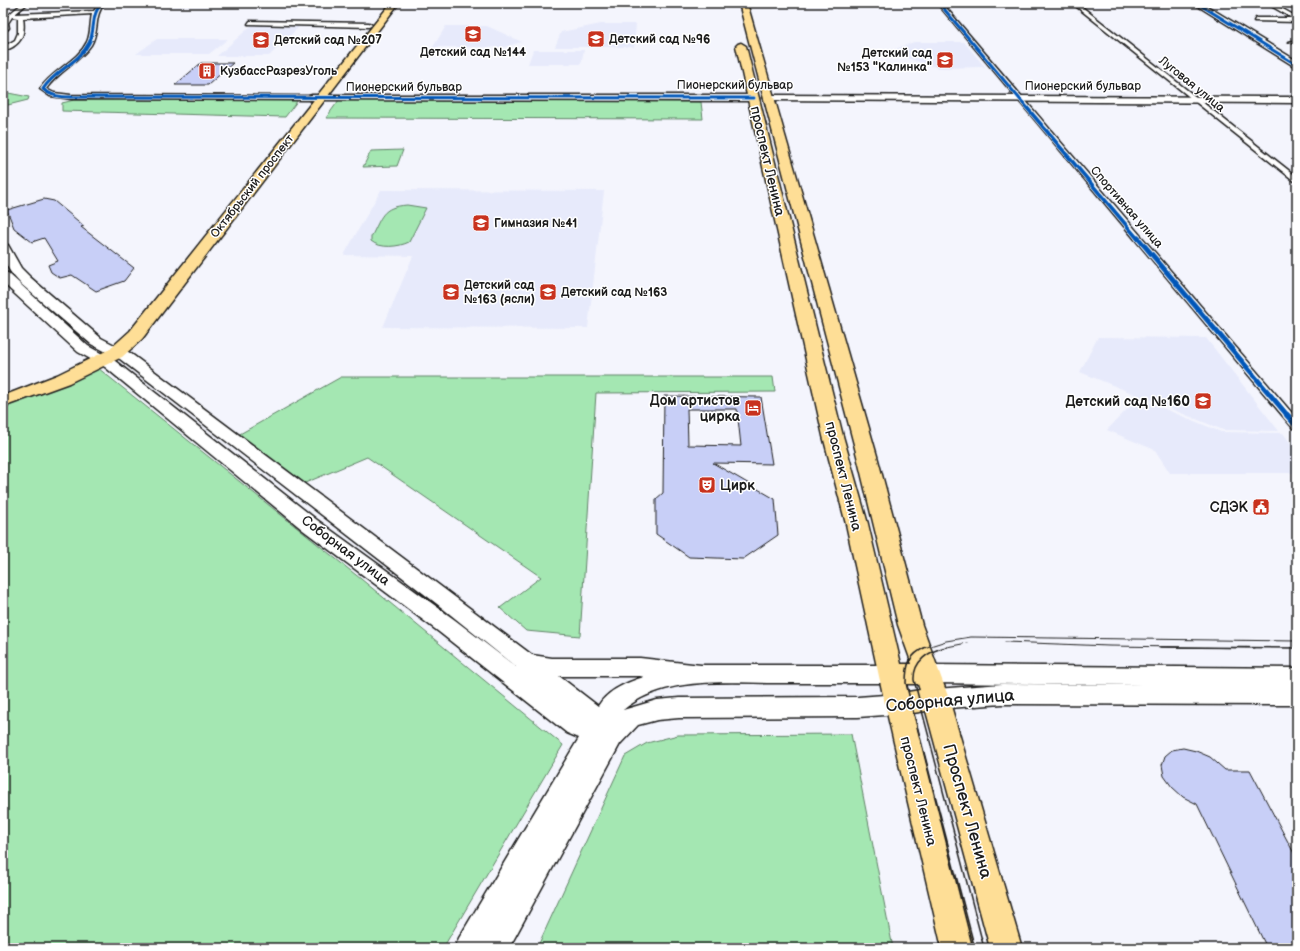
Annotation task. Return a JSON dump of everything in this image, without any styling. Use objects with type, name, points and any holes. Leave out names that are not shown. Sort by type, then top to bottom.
[{"type":"main road","name":"Октябрьский проспект","points":[[316,98],[387,3]]},
{"type":"main road","name":"Октябрьский проспект","points":[[105,354],[133,323],[395,3]]},
{"type":"main road","name":"проспект Ленина","points":[[743,3],[761,98],[891,674],[958,948]]},
{"type":"main road","points":[[1197,3],[1297,65]]},
{"type":"main road","name":"проспект Ленина","points":[[739,34],[761,98],[867,456],[910,625],[932,687]]},
{"type":"main road","name":"Пионерский бульвар","points":[[316,98],[1297,100]]},
{"type":"main road","points":[[3,248],[16,270],[26,281],[96,341],[105,354]]},
{"type":"main road","points":[[3,276],[83,349],[105,354]]},
{"type":"main road","points":[[3,394],[105,354]]},
{"type":"main road","points":[[3,402],[63,379],[105,354]]},
{"type":"main road","name":"Соборная улица","points":[[105,354],[125,356],[448,601],[526,663],[602,731]]},
{"type":"main road","name":"Соборная улица","points":[[105,354],[110,364],[310,525],[447,626],[575,726],[602,731],[631,717],[657,710],[679,708],[858,707],[898,704],[932,687],[1297,677]]},
{"type":"main road","name":"Соборная улица","points":[[526,663],[552,667],[640,667],[701,674],[891,674],[932,687],[1002,694],[1297,695]]},
{"type":"main road","name":"Соборная улица","points":[[602,731],[611,706],[622,696],[651,682],[701,674]]},
{"type":"main road","name":"Проспект Ленина","points":[[932,687],[1006,948]]},
{"type":"main road","points":[[469,948],[602,731]]},
{"type":"main road","points":[[493,948],[602,731]]},
{"type":"street","points":[[3,31],[6,28],[5,23],[10,15],[26,3]]},
{"type":"street","points":[[10,15],[20,17],[97,12],[100,5],[103,3]]},
{"type":"street","name":"Спортивная улица","points":[[939,3],[1297,426]]},
{"type":"street","name":"Луговая улица","points":[[1074,3],[1297,182]]},
{"type":"street","points":[[1268,3],[1297,20]]},
{"type":"street","name":"Пионерский бульвар","points":[[97,12],[93,20],[94,29],[92,36],[83,53],[51,77],[43,89],[46,93],[54,95],[316,98]]},
{"type":"street","points":[[3,49],[9,48],[21,37],[23,29],[20,17]]},
{"type":"street","points":[[1256,20],[1297,20]]},
{"type":"street","points":[[250,23],[369,26]]},
{"type":"street","points":[[1283,170],[1297,170]]},
{"type":"shaded area","name":"Детский сад №96","points":[[601,24],[636,24],[634,47],[555,47],[561,32]]},
{"type":"shaded area","name":"Детский сад №207","points":[[251,26],[299,27],[269,56],[217,56]]},
{"type":"shaded area","name":"Детский сад №144","points":[[446,26],[487,26],[522,42],[504,47],[433,47]]},
{"type":"shaded area","points":[[157,39],[228,39],[209,54],[136,54]]},
{"type":"shaded area","name":"Детский сад №153 \"Калинка\"","points":[[914,42],[964,42],[985,67],[939,68],[887,52]]},
{"type":"shaded area","points":[[533,50],[584,50],[581,64],[528,64]]},
{"type":"shaded area","points":[[381,190],[604,191],[588,328],[383,327],[413,256],[344,255]]},
{"type":"shaded area","name":"Детский сад №160","points":[[1098,337],[1206,338],[1279,431],[1223,430],[1080,372]]},
{"type":"shaded area","points":[[1138,398],[1221,432],[1283,433],[1297,452],[1297,473],[1170,473],[1155,450],[1107,430]]},
{"type":"green space","points":[[3,92],[29,97],[28,100],[8,105],[3,103]]},
{"type":"green space","points":[[74,100],[298,100],[285,117],[62,111],[62,103]]},
{"type":"green space","points":[[339,100],[701,102],[703,119],[326,118]]},
{"type":"green space","points":[[403,150],[397,166],[363,167],[371,151]]},
{"type":"green space","points":[[407,205],[426,208],[409,242],[400,245],[384,246],[375,244],[371,241],[371,237],[383,214],[392,208]]},
{"type":"green space","points":[[98,368],[361,579],[563,745],[443,948],[3,948],[3,408]]},
{"type":"green space","points":[[341,377],[773,377],[775,392],[596,393],[580,636],[526,631],[500,608],[541,577],[367,457],[305,483],[238,435]]},
{"type":"green space","points":[[851,734],[893,948],[537,948],[625,756],[647,743],[678,735]]},
{"type":"building","points":[[201,63],[233,63],[208,85],[175,85]]},
{"type":"building","points":[[44,199],[54,201],[84,226],[81,227],[134,268],[124,281],[96,291],[72,275],[60,278],[51,272],[48,265],[58,261],[44,238],[32,242],[14,228],[7,210]]},
{"type":"building","name":"Цирк","points":[[664,396],[761,397],[772,464],[713,463],[775,499],[778,535],[743,559],[689,557],[656,534],[656,499],[663,493]],"holes":[[[687,409],[737,409],[741,446],[688,445]]]},
{"type":"building","points":[[1183,748],[1196,751],[1210,757],[1225,770],[1250,770],[1297,859],[1297,948],[1267,948],[1197,804],[1183,797],[1172,787],[1164,776],[1162,765],[1165,756],[1172,750]]},
{"type":"tram line","points":[[924,648],[946,641],[971,637],[1297,641]]},
{"type":"tram line","points":[[1005,642],[1109,646],[1206,647]]},
{"type":"tram line","points":[[944,648],[967,643]]},
{"type":"tram line","points":[[1160,647],[1206,647]]},
{"type":"tram line","points":[[1206,647],[1297,648]]},
{"type":"tram line","points":[[1206,647],[1254,648]]},
{"type":"tram line","points":[[924,648],[912,657],[908,665],[906,683],[973,948]]},
{"type":"tram line","points":[[944,648],[928,654],[919,662],[914,673],[914,680],[984,948]]},
{"type":"cycle path","points":[[103,3],[99,6],[94,16],[89,43],[79,56],[53,76],[43,89],[52,95],[71,97],[754,98]]},
{"type":"cycle path","points":[[939,3],[1297,426]]},
{"type":"cycle path","points":[[1197,3],[1297,65]]},
{"type":"place","name":"Детский сад №144","points":[[473,34]]},
{"type":"place","name":"Детский сад №96","points":[[596,39]]},
{"type":"place","name":"Детский сад №207","points":[[261,40]]},
{"type":"place","name":"Детский сад №153 \"Калинка\"","points":[[945,60]]},
{"type":"place","name":"КузбассРазрезУголь","points":[[207,71]]},
{"type":"place","name":"Гимназия №41","points":[[481,223]]},
{"type":"place","name":"Детский сад №163 (ясли)","points":[[451,292]]},
{"type":"place","name":"Детский сад №163","points":[[548,292]]},
{"type":"place","name":"Детский сад №160","points":[[1203,401]]},
{"type":"place","name":"Дом артистов цирка","points":[[753,408]]},
{"type":"place","name":"Цирк","points":[[707,485]]},
{"type":"place","name":"СДЭК","points":[[1261,507]]}]
